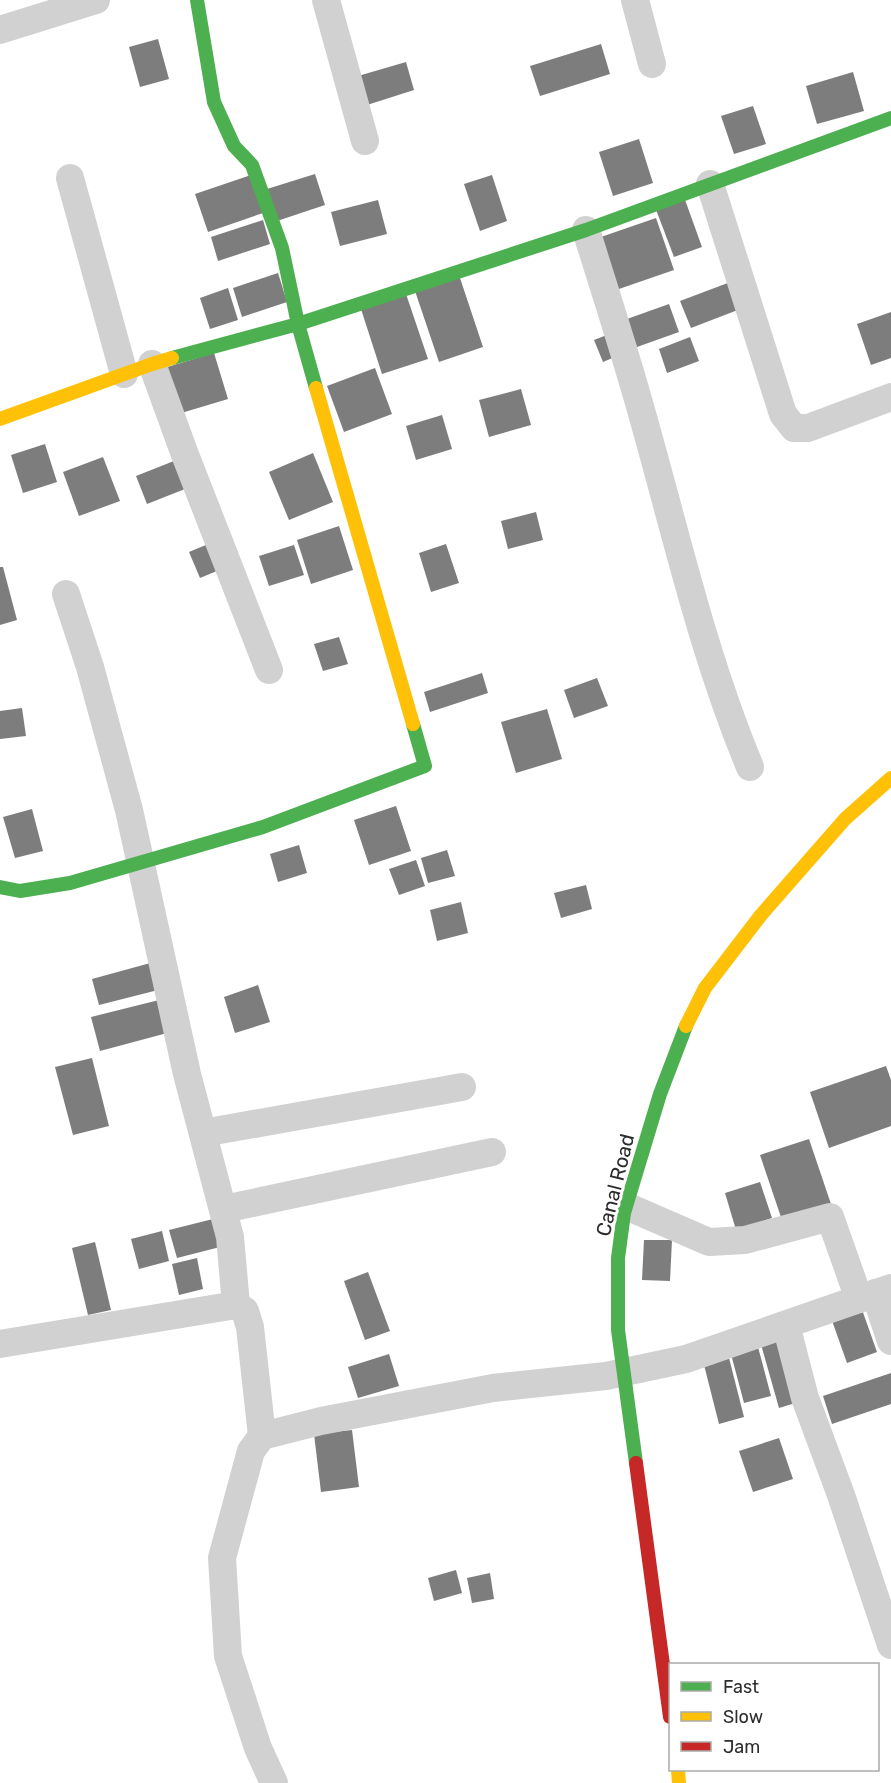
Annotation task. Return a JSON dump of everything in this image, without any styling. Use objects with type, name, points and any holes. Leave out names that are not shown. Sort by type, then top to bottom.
[{"type":"street","points":[[0,30],[96,0]]},
{"type":"street","points":[[0,887],[20,891],[70,883],[263,827],[425,766],[298,324],[282,248],[252,165],[234,146],[214,102],[197,0]]},
{"type":"street","points":[[326,0],[365,141]]},
{"type":"street","points":[[635,0],[652,64]]},
{"type":"street","points":[[0,419],[152,364],[298,324],[586,230],[891,118]]},
{"type":"street","points":[[70,178],[124,374]]},
{"type":"street","points":[[710,184],[783,414],[794,428],[808,428],[891,397]]},
{"type":"street","points":[[586,230],[637,396],[705,644],[750,767]]},
{"type":"street","points":[[152,364],[269,670]]},
{"type":"street","points":[[66,594],[113,746],[129,810],[187,1074],[224,1209],[230,1237],[236,1305]]},
{"type":"street","name":"Canal Road","points":[[669,1711],[615,1374],[618,1330],[618,1258],[626,1206],[660,1094],[682,1034],[705,988],[800,869],[845,819],[891,778]]},
{"type":"street","points":[[203,1133],[462,1087]]},
{"type":"street","points":[[224,1209],[492,1152]]},
{"type":"street","points":[[626,1206],[709,1242],[745,1240],[830,1217],[875,1293],[891,1341]]},
{"type":"street","points":[[274,1783],[258,1748],[228,1656],[222,1558],[251,1451],[262,1436],[321,1421],[482,1390],[615,1374],[686,1359],[875,1293]]},
{"type":"street","points":[[0,1344],[236,1305],[245,1311],[250,1327],[262,1436]]},
{"type":"street","points":[[786,1324],[805,1398],[841,1495],[891,1645]]},
{"type":"building","points":[[158,39],[169,79],[140,87],[129,47]]},
{"type":"building","points":[[601,44],[610,74],[540,96],[530,66]]},
{"type":"building","points":[[406,62],[414,90],[367,105],[358,76]]},
{"type":"building","points":[[853,72],[864,111],[817,124],[806,86]]},
{"type":"building","points":[[753,106],[766,144],[734,154],[721,116]]},
{"type":"building","points":[[639,139],[653,183],[613,196],[599,152]]},
{"type":"building","points":[[315,174],[325,205],[277,221],[267,189]]},
{"type":"building","points":[[251,175],[263,213],[208,232],[195,194]]},
{"type":"building","points":[[492,175],[507,221],[480,231],[464,184]]},
{"type":"building","points":[[684,197],[702,247],[674,257],[655,207]]},
{"type":"building","points":[[378,200],[387,234],[340,246],[331,212]]},
{"type":"building","points":[[656,218],[674,270],[616,290],[598,238]]},
{"type":"building","points":[[263,220],[270,244],[218,261],[211,237]]},
{"type":"building","points":[[278,273],[287,302],[242,317],[233,288]]},
{"type":"building","points":[[459,275],[483,347],[439,362],[415,291]]},
{"type":"building","points":[[733,281],[743,308],[691,328],[680,301]]},
{"type":"building","points":[[228,288],[238,320],[210,329],[200,298]]},
{"type":"building","points":[[406,294],[428,359],[382,374],[361,309]]},
{"type":"building","points":[[669,304],[679,332],[637,347],[627,319]]},
{"type":"building","points":[[891,312],[891,358],[871,365],[857,324]]},
{"type":"building","points":[[612,333],[622,354],[603,362],[594,340]]},
{"type":"building","points":[[690,337],[699,361],[667,373],[659,349]]},
{"type":"building","points":[[214,353],[228,399],[178,414],[164,368]]},
{"type":"building","points":[[375,368],[392,414],[344,432],[327,386]]},
{"type":"building","points":[[521,389],[531,425],[489,437],[479,400]]},
{"type":"building","points":[[442,415],[452,449],[416,460],[406,426]]},
{"type":"building","points":[[45,444],[57,482],[23,493],[11,455]]},
{"type":"building","points":[[313,453],[333,502],[289,520],[269,472]]},
{"type":"building","points":[[103,457],[120,501],[79,516],[63,472]]},
{"type":"building","points":[[179,459],[190,487],[147,504],[136,476]]},
{"type":"building","points":[[536,512],[543,540],[508,549],[501,521]]},
{"type":"building","points":[[339,526],[353,570],[311,584],[297,540]]},
{"type":"building","points":[[213,542],[224,568],[200,578],[189,552]]},
{"type":"building","points":[[446,544],[459,583],[431,592],[419,553]]},
{"type":"building","points":[[294,545],[304,575],[269,586],[259,556]]},
{"type":"building","points":[[0,567],[3,567],[17,620],[0,625]]},
{"type":"building","points":[[339,637],[348,664],[323,671],[314,644]]},
{"type":"building","points":[[482,673],[488,693],[430,712],[424,692]]},
{"type":"building","points":[[597,678],[608,706],[574,718],[564,690]]},
{"type":"building","points":[[22,708],[26,736],[0,739],[0,711]]},
{"type":"building","points":[[547,709],[562,759],[516,773],[501,722]]},
{"type":"building","points":[[396,806],[411,851],[369,865],[354,820]]},
{"type":"building","points":[[32,809],[43,851],[15,858],[3,817]]},
{"type":"building","points":[[299,845],[307,873],[278,882],[270,854]]},
{"type":"building","points":[[447,850],[455,876],[428,883],[421,858]]},
{"type":"building","points":[[416,860],[425,886],[399,895],[389,869]]},
{"type":"building","points":[[586,885],[592,909],[561,918],[554,893]]},
{"type":"building","points":[[461,902],[468,933],[437,941],[430,910]]},
{"type":"building","points":[[154,962],[162,989],[99,1005],[92,979]]},
{"type":"building","points":[[258,985],[270,1022],[235,1033],[224,997]]},
{"type":"building","points":[[163,999],[171,1032],[100,1051],[91,1017]]},
{"type":"building","points":[[92,1058],[109,1126],[73,1135],[55,1067]]},
{"type":"building","points":[[886,1066],[891,1080],[891,1126],[829,1148],[810,1092]]},
{"type":"building","points":[[809,1139],[833,1210],[784,1226],[760,1155]]},
{"type":"building","points":[[760,1182],[772,1218],[736,1230],[725,1193]]},
{"type":"building","points":[[213,1219],[220,1247],[177,1258],[169,1230]]},
{"type":"building","points":[[162,1231],[169,1261],[139,1269],[131,1239]]},
{"type":"building","points":[[644,1240],[672,1240],[670,1281],[642,1280]]},
{"type":"building","points":[[95,1242],[111,1310],[88,1315],[72,1248]]},
{"type":"building","points":[[197,1258],[203,1289],[179,1295],[172,1264]]},
{"type":"building","points":[[368,1272],[390,1331],[365,1340],[344,1281]]},
{"type":"building","points":[[860,1304],[877,1352],[847,1363],[830,1315]]},
{"type":"building","points":[[784,1334],[802,1401],[779,1408],[760,1341]]},
{"type":"building","points":[[758,1347],[771,1396],[744,1403],[731,1354]]},
{"type":"building","points":[[389,1354],[399,1386],[358,1398],[348,1367]]},
{"type":"building","points":[[728,1354],[744,1417],[719,1424],[703,1361]]},
{"type":"building","points":[[891,1373],[891,1404],[832,1424],[823,1396]]},
{"type":"building","points":[[352,1430],[359,1487],[321,1492],[314,1434]]},
{"type":"building","points":[[779,1438],[793,1479],[753,1492],[739,1451]]},
{"type":"building","points":[[456,1570],[462,1593],[434,1601],[428,1578]]},
{"type":"building","points":[[490,1573],[494,1599],[472,1603],[467,1578]]},
{"type":"traffic: fast","points":[[197,0],[214,102],[234,146],[252,165],[282,248],[298,324],[316,388]]},
{"type":"traffic: fast","points":[[172,358],[298,324],[586,230],[891,118]]},
{"type":"traffic: fast","points":[[0,887],[20,891],[70,883],[263,827],[425,766],[413,724]]},
{"type":"traffic: fast","points":[[636,1463],[618,1330],[618,1258],[624,1213],[660,1094],[686,1026]]},
{"type":"traffic: slow","points":[[0,419],[172,358]]},
{"type":"traffic: slow","points":[[316,388],[413,724]]},
{"type":"traffic: slow","points":[[686,1026],[705,988],[761,915],[845,819],[891,778]]},
{"type":"traffic: slow","points":[[678,1771],[679,1783]]},
{"type":"traffic: jam","points":[[636,1463],[669,1710]]}]
